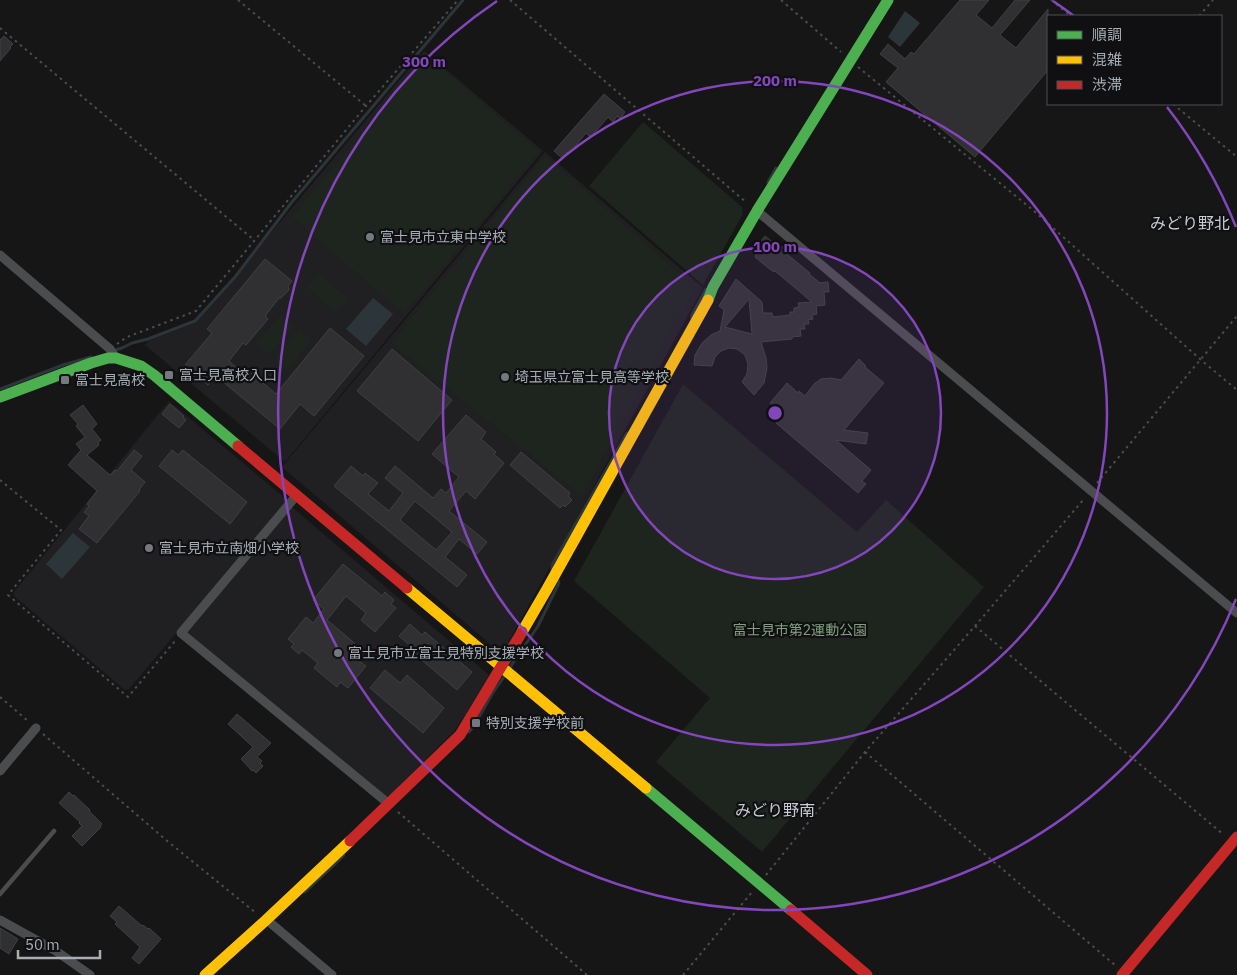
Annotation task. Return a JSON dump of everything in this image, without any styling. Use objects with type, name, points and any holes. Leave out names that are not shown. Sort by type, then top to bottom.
[{"type":"street","points":[[204,975],[266,921],[460,735],[547,589],[708,302],[713,287],[757,211],[888,0]]},
{"type":"street","points":[[757,211],[1237,613]]},
{"type":"street","points":[[0,255],[113,353],[142,366],[154,375],[867,975]]},
{"type":"street","points":[[0,397],[108,358],[113,353]]},
{"type":"street","points":[[296,496],[181,633],[389,804]]},
{"type":"street","points":[[0,771],[36,728]]},
{"type":"street","points":[[1123,974],[1235,840]]},
{"type":"street","points":[[0,920],[56,952],[90,975]]},
{"type":"street","points":[[266,921],[332,975]]},
{"type":"lane","points":[[0,894],[54,831]]},
{"type":"path","points":[[238,0],[366,106]]},
{"type":"path","points":[[113,353],[127,337],[196,311],[366,106],[458,0]]},
{"type":"path","points":[[510,0],[757,211]]},
{"type":"path","points":[[781,0],[850,60],[1034,211],[1237,390]]},
{"type":"path","points":[[1051,0],[1070,15]]},
{"type":"path","points":[[1200,15],[1213,0]]},
{"type":"path","points":[[0,28],[254,240]]},
{"type":"path","points":[[1174,105],[1237,157]]},
{"type":"path","points":[[683,975],[865,752],[975,626],[1237,316]]},
{"type":"path","points":[[0,480],[61,530],[8,595],[128,697],[181,633]]},
{"type":"path","points":[[975,626],[1235,840]]},
{"type":"path","points":[[0,696],[166,840],[266,921]]},
{"type":"path","points":[[865,752],[1123,974]]},
{"type":"path","points":[[389,804],[587,975]]},
{"type":"shaded area","points":[[905,11],[920,23],[900,47],[888,37]]},
{"type":"shaded area","name":"富士見市立東中学校","points":[[424,51],[543,151],[285,462],[145,345],[148,341],[195,323]]},
{"type":"shaded area","name":"埼玉県立富士見高等学校","points":[[545,152],[703,288],[502,654],[282,467]]},
{"type":"shaded area","points":[[373,298],[393,314],[366,346],[346,329]]},
{"type":"shaded area","name":"富士見市立南畑小学校","points":[[169,401],[286,499],[286,503],[129,689],[125,690],[14,596],[14,592]]},
{"type":"shaded area","name":"富士見市立富士見特別支援学校","points":[[292,507],[489,675],[454,731],[387,798],[187,632]]},
{"type":"shaded area","points":[[73,533],[90,547],[62,579],[46,564]]},
{"type":"green space","points":[[427,55],[539,152],[404,314],[292,217]]},
{"type":"green space","points":[[643,122],[742,207],[743,214],[703,285],[589,186]]},
{"type":"green space","points":[[545,156],[695,287],[582,496],[391,343]]},
{"type":"green space","points":[[318,273],[348,298],[336,313],[306,287]]},
{"type":"green space","points":[[281,314],[294,325],[269,355],[255,344]]},
{"type":"green space","points":[[299,329],[312,340],[287,370],[274,359]]},
{"type":"green space","name":"富士見市第2運動公園","points":[[683,384],[857,532],[886,500],[984,587],[762,852],[656,762],[710,698],[574,581]]},
{"type":"building","points":[[960,0],[989,0],[976,15],[992,28],[1015,0],[1030,0],[1000,35],[1016,48],[1048,9],[1047,71],[975,157],[886,82],[898,68],[880,54],[888,44],[905,59],[911,52],[914,54]]},
{"type":"building","points":[[4,36],[13,44],[0,61],[0,40]]},
{"type":"building","points":[[604,94],[625,112],[620,119],[617,116],[613,122],[608,117],[591,137],[586,133],[569,154],[567,152],[562,158],[554,151]]},
{"type":"building","points":[[765,236],[820,283],[828,282],[829,292],[824,292],[825,305],[816,306],[817,314],[812,315],[813,319],[808,320],[809,324],[804,324],[805,329],[800,329],[801,336],[792,337],[792,339],[761,342],[767,368],[764,383],[754,395],[742,382],[747,374],[748,364],[745,355],[737,349],[729,348],[721,351],[715,357],[712,366],[694,365],[695,355],[702,343],[711,335],[720,331],[724,310],[719,306],[736,279],[762,302],[763,313],[772,313],[773,317],[790,315],[790,312],[794,312],[794,308],[799,307],[798,303],[812,302],[755,257],[756,255],[752,252]],"holes":[[[749,299],[752,334],[725,327]]]},
{"type":"building","points":[[265,259],[292,281],[288,286],[289,290],[279,298],[265,316],[268,319],[246,345],[243,343],[229,361],[247,377],[251,373],[276,394],[330,328],[364,356],[314,416],[300,404],[280,429],[216,376],[208,385],[185,365],[212,333],[207,329]]},
{"type":"building","points":[[392,349],[452,400],[418,441],[357,391]]},
{"type":"building","points":[[859,359],[865,367],[884,383],[844,430],[868,433],[866,444],[836,440],[871,470],[862,481],[866,484],[858,493],[776,423],[783,414],[770,403],[787,383],[798,393],[799,391],[805,396],[814,384],[821,379],[841,380]]},
{"type":"building","points":[[170,404],[186,420],[179,428],[162,414]]},
{"type":"building","points":[[83,405],[97,424],[92,429],[101,440],[98,443],[99,445],[87,455],[110,475],[115,470],[117,471],[134,450],[142,456],[131,470],[145,482],[140,491],[97,543],[79,529],[89,516],[84,512],[89,506],[87,504],[97,491],[68,465],[81,450],[76,444],[85,437],[76,426],[78,424],[70,415]]},
{"type":"building","points":[[466,415],[486,432],[481,439],[496,452],[494,454],[504,463],[475,499],[466,491],[449,511],[487,542],[477,554],[459,539],[445,557],[467,575],[457,587],[334,486],[351,466],[363,476],[365,473],[378,483],[368,494],[389,511],[403,493],[385,478],[395,466],[433,498],[441,489],[446,493],[459,477],[432,454]],"holes":[[[415,501],[452,532],[436,550],[400,520]]]},
{"type":"building","points":[[172,450],[178,455],[183,450],[247,502],[230,524],[159,466]]},
{"type":"building","points":[[521,452],[570,493],[568,496],[572,500],[565,507],[563,505],[560,508],[510,465]]},
{"type":"building","points":[[343,564],[382,596],[385,592],[394,600],[391,604],[396,608],[375,632],[361,620],[366,613],[346,596],[327,620],[365,652],[358,660],[366,666],[348,688],[340,682],[337,687],[314,668],[318,663],[302,650],[299,654],[291,647],[294,644],[288,639],[306,617],[313,623],[324,609],[313,600]]},
{"type":"building","points":[[410,624],[422,635],[425,632],[472,672],[457,690],[410,650],[412,647],[399,636]]},
{"type":"building","points":[[385,670],[400,683],[407,675],[444,708],[423,733],[370,688]]},
{"type":"building","points":[[237,714],[271,743],[257,757],[262,761],[260,763],[263,766],[256,773],[241,759],[253,747],[228,724]]},
{"type":"building","points":[[69,792],[90,810],[102,824],[82,846],[72,836],[82,826],[80,822],[59,803]]},
{"type":"building","points":[[119,906],[142,926],[149,928],[161,939],[139,964],[132,958],[140,947],[115,924],[117,922],[110,916]]},
{"type":"building","points":[[0,928],[18,939],[9,954],[0,948]]},
{"type":"waterway","points":[[112,351],[195,321],[235,277],[292,202],[463,0]]},
{"type":"waterway","points":[[768,182],[776,168]]},
{"type":"waterway","points":[[692,319],[692,315],[706,289]]},
{"type":"waterway","points":[[0,389],[63,365],[91,357]]},
{"type":"waterway","points":[[552,570],[552,565],[627,433]]},
{"type":"waterway","points":[[509,669],[538,626],[559,583],[557,579]]},
{"type":"waterway","points":[[469,732],[506,674]]},
{"type":"waterway","points":[[305,892],[344,855]]},
{"type":"traffic: fast","points":[[708,300],[713,287],[757,211],[888,0]]},
{"type":"traffic: fast","points":[[0,397],[91,363],[108,358],[116,358],[141,366],[154,375],[238,446]]},
{"type":"traffic: fast","points":[[646,788],[791,910]]},
{"type":"traffic: slow","points":[[522,632],[708,300]]},
{"type":"traffic: slow","points":[[407,588],[646,788]]},
{"type":"traffic: slow","points":[[205,975],[350,841]]},
{"type":"traffic: jam","points":[[238,446],[407,588]]},
{"type":"traffic: jam","points":[[350,841],[460,735],[522,632]]},
{"type":"traffic: jam","points":[[1122,975],[1237,837]]},
{"type":"traffic: jam","points":[[791,910],[867,975]]},
{"type":"place","name":"富士見市立東中学校","points":[[370,237]]},
{"type":"place","name":"富士見高校入口","points":[[169,375]]},
{"type":"place","name":"埼玉県立富士見高等学校","points":[[505,377]]},
{"type":"place","name":"富士見高校","points":[[65,380]]},
{"type":"place","name":"富士見市立南畑小学校","points":[[149,548]]},
{"type":"place","name":"富士見市立富士見特別支援学校","points":[[338,653]]},
{"type":"place","name":"特別支援学校前","points":[[476,723]]},
{"type":"district","name":"みどり野北","points":[[1190,223]]},
{"type":"district","name":"みどり野南","points":[[775,810]]}]
